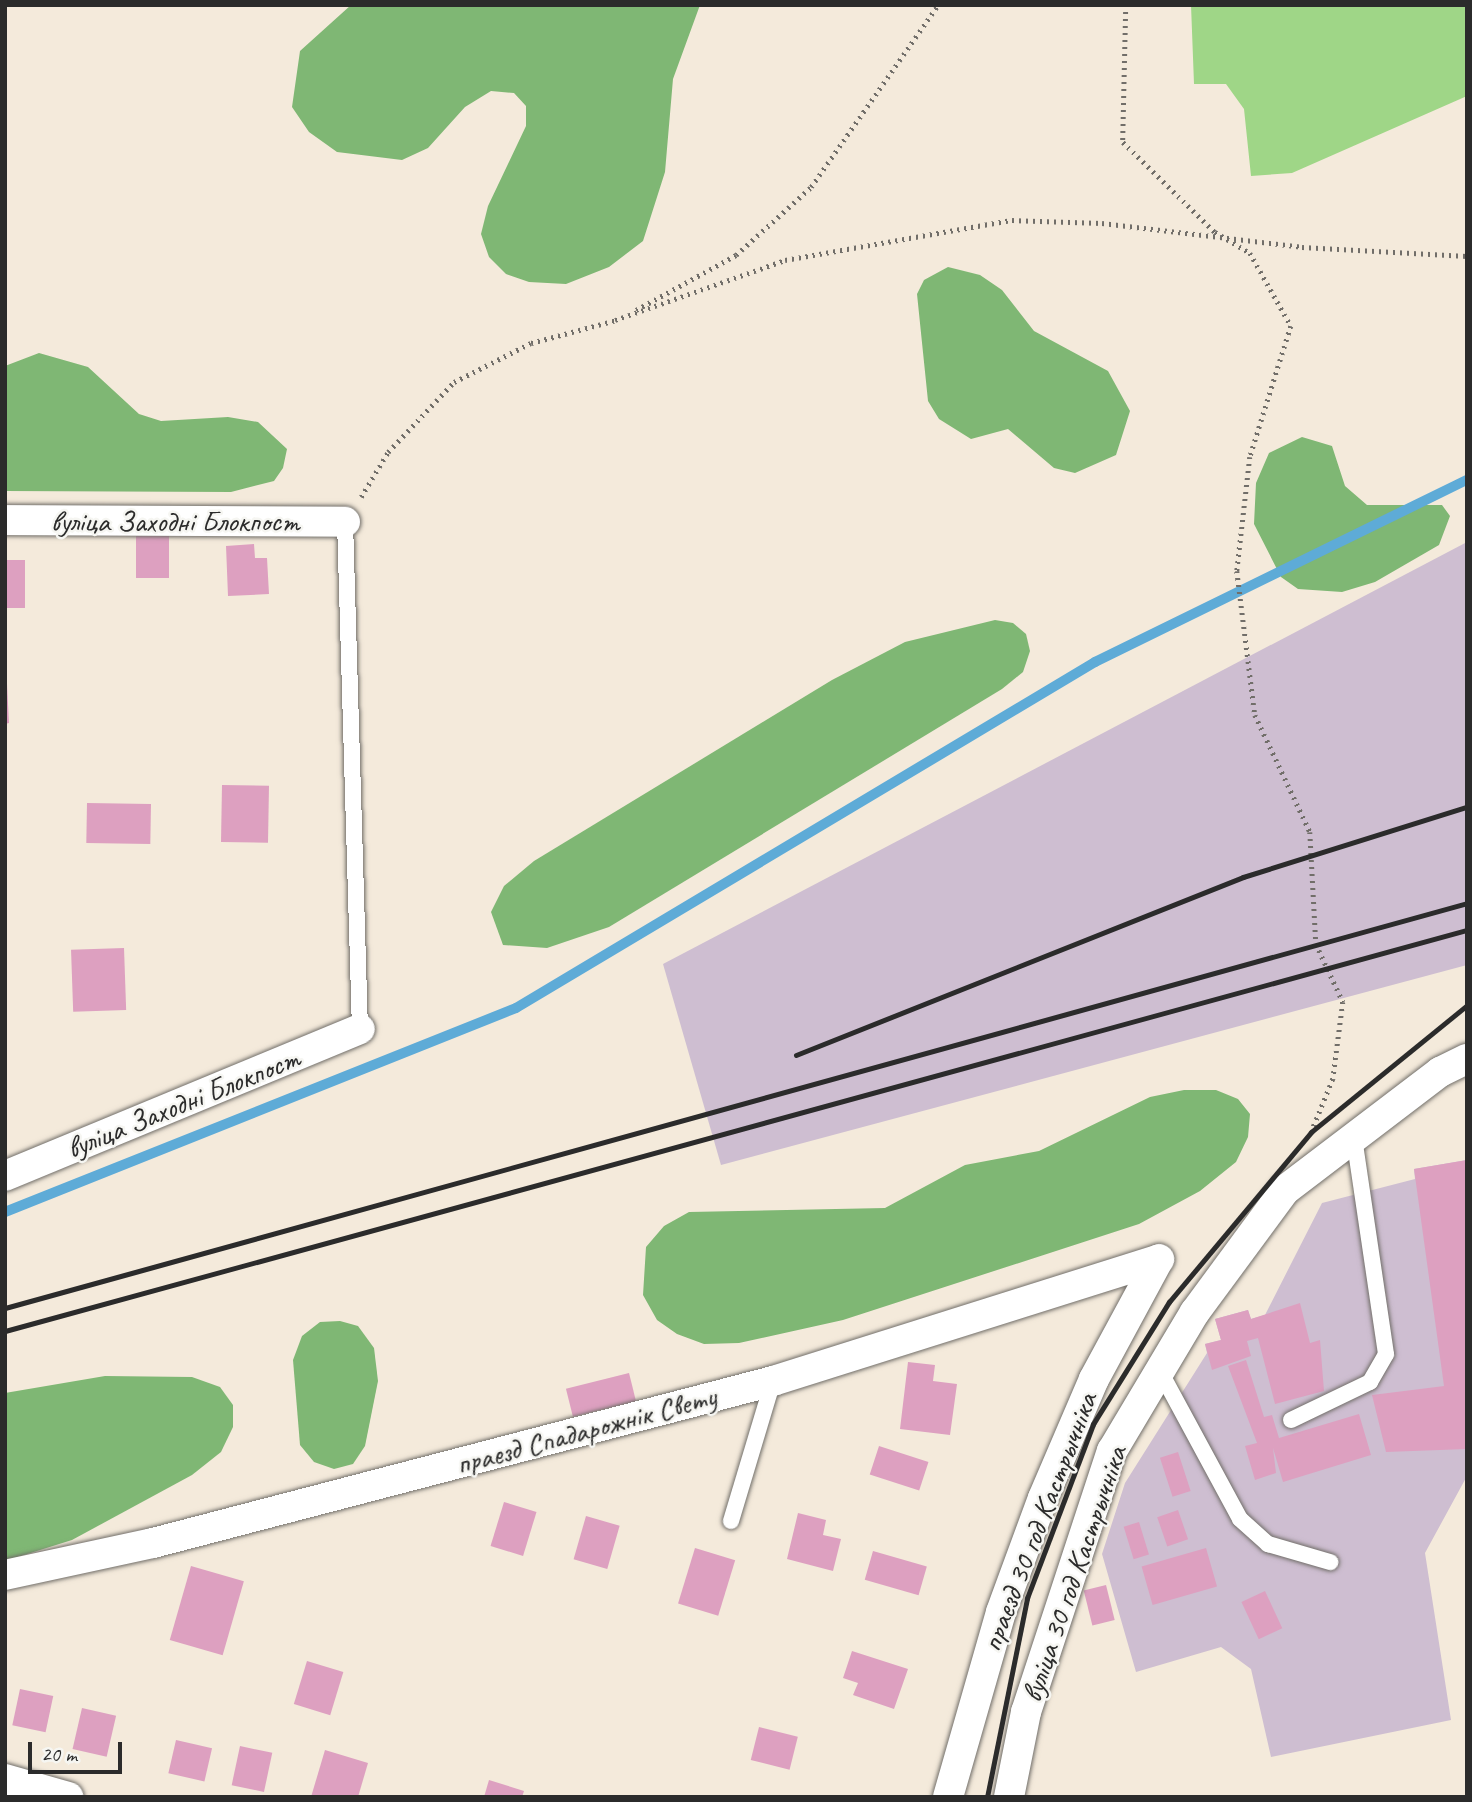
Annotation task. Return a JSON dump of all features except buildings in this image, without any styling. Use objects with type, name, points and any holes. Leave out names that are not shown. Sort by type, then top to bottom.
[{"type":"street","name":"вуліца Заходні Блокпост","points":[[5,520],[345,522]]},
{"type":"street","name":"вуліца Заходні Блокпост","points":[[5,1176],[360,1029]]},
{"type":"street","points":[[1354,1137],[1467,1059]]},
{"type":"street","name":"вуліца 30 год Кастрычніка","points":[[1010,1797],[1026,1712],[1112,1451],[1195,1312],[1286,1189],[1354,1137]]},
{"type":"street","name":"праезд Спадарожнік Свету","points":[[5,1575],[153,1543],[773,1381],[1159,1259]]},
{"type":"street","name":"праезд 30 год Кастрычніка","points":[[948,1797],[1001,1612],[1043,1498],[1094,1379],[1159,1259]]},
{"type":"street","points":[[5,1779],[68,1797]]},
{"type":"lane","points":[[345,522],[360,1029]]},
{"type":"lane","points":[[1291,1420],[1370,1382],[1386,1354],[1354,1137]]},
{"type":"lane","points":[[1160,1371],[1240,1519],[1268,1544],[1330,1562]]},
{"type":"lane","points":[[731,1521],[773,1381]]},
{"type":"path","points":[[615,320],[736,255],[811,187],[938,5]]},
{"type":"path","points":[[1126,5],[1123,142],[1215,232],[1250,253],[1291,326],[1250,457],[1237,571],[1255,715],[1310,832],[1315,944],[1343,1002],[1333,1079],[1311,1132]]},
{"type":"path","points":[[345,522],[388,452],[454,382],[531,342],[615,320],[785,260],[1012,220],[1215,232],[1302,247],[1467,256]]},
{"type":"shaded area","points":[[1467,542],[1467,965],[721,1165],[663,964]]},
{"type":"shaded area","points":[[1467,1160],[1467,1476],[1425,1553],[1451,1720],[1271,1757],[1251,1669],[1221,1647],[1136,1672],[1102,1554],[1125,1483],[1207,1353],[1205,1344],[1221,1340],[1215,1319],[1248,1310],[1251,1319],[1265,1315],[1322,1203],[1415,1179],[1414,1169]]},
{"type":"green space","points":[[351,5],[700,5],[673,79],[665,172],[643,241],[609,267],[566,284],[529,282],[506,274],[489,257],[481,234],[488,206],[526,126],[526,106],[514,93],[491,91],[465,107],[428,148],[402,160],[337,152],[309,132],[292,107],[300,51]]},
{"type":"green space","points":[[1191,5],[1467,5],[1467,96],[1292,173],[1251,176],[1244,109],[1226,84],[1194,84]]},
{"type":"green space","points":[[948,267],[980,275],[1002,290],[1034,331],[1108,371],[1130,411],[1116,455],[1075,473],[1054,468],[1008,429],[971,439],[939,419],[928,401],[917,294],[924,280]]},
{"type":"green space","points":[[39,353],[88,367],[139,414],[161,421],[228,417],[258,422],[287,449],[283,468],[274,481],[231,492],[5,491],[5,366]]},
{"type":"green space","points":[[1302,437],[1332,446],[1345,486],[1367,505],[1442,505],[1450,516],[1439,545],[1375,582],[1342,592],[1298,589],[1281,577],[1254,524],[1256,483],[1269,453]]},
{"type":"green space","points":[[995,620],[1013,623],[1026,634],[1030,651],[1023,672],[1002,689],[609,927],[547,948],[503,945],[491,912],[504,886],[534,861],[832,680],[905,642]]},
{"type":"green space","points":[[1184,1090],[1216,1090],[1238,1099],[1250,1114],[1248,1137],[1236,1162],[1200,1191],[1139,1224],[843,1320],[739,1343],[704,1344],[677,1334],[657,1320],[643,1295],[646,1247],[664,1226],[689,1212],[885,1208],[965,1165],[1039,1151],[1150,1097]]},
{"type":"green space","points":[[340,1321],[358,1326],[374,1348],[378,1381],[365,1446],[353,1464],[334,1469],[314,1462],[300,1445],[293,1360],[302,1336],[320,1322]]},
{"type":"green space","points":[[105,1376],[192,1377],[220,1387],[233,1405],[233,1427],[221,1452],[192,1475],[72,1540],[5,1561],[5,1393]]},
{"type":"waterway","points":[[5,1212],[516,1008],[1095,662],[1467,480]]},
{"type":"railway","points":[[796,1055],[1243,877],[1467,807]]},
{"type":"railway","points":[[5,1308],[1467,903]]},
{"type":"railway","points":[[5,1331],[1467,930]]},
{"type":"railway","points":[[987,1797],[1027,1598],[1093,1424],[1169,1302],[1311,1132],[1467,1005]]}]
